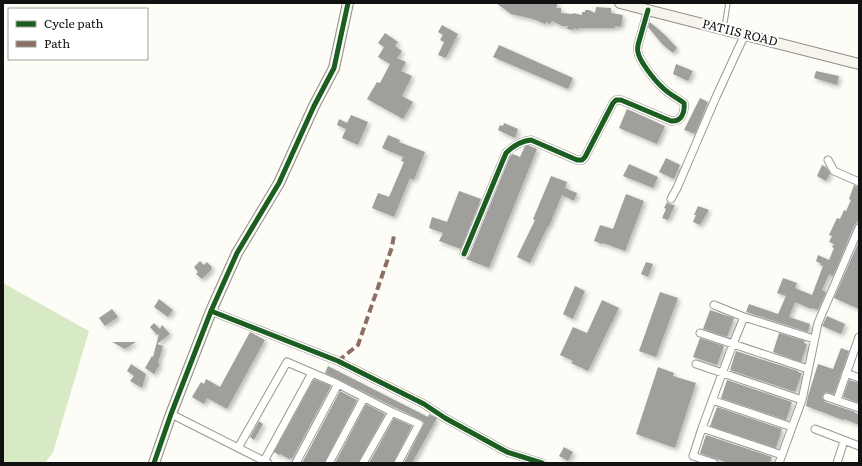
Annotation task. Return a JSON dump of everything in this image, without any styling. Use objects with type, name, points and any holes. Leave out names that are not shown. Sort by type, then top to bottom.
[{"type":"street","points":[[154,463],[171,414],[211,311],[237,253],[279,184],[334,68],[348,3]]},
{"type":"street","name":"PATIIS ROAD","points":[[620,3],[859,64]]},
{"type":"street","points":[[464,254],[506,153],[513,146],[524,141],[531,140],[577,160],[582,160],[616,100],[621,100],[671,121],[680,119],[684,108],[684,103],[663,89],[657,83],[645,67],[638,52],[638,45],[648,10]]},
{"type":"street","points":[[671,199],[745,34]]},
{"type":"street","points":[[828,160],[834,171],[859,182]]},
{"type":"street","points":[[779,463],[802,400],[818,323],[859,228]]},
{"type":"street","points":[[714,305],[744,317],[814,339]]},
{"type":"street","points":[[211,311],[338,361],[424,404],[445,418],[507,452],[542,463]]},
{"type":"street","points":[[714,463],[693,456],[712,400],[744,317]]},
{"type":"street","points":[[700,333],[808,369]]},
{"type":"street","points":[[837,400],[859,337]]},
{"type":"street","points":[[238,448],[287,362],[338,384],[419,424],[398,463]]},
{"type":"street","points":[[696,364],[802,400]]},
{"type":"street","points":[[171,414],[266,462],[312,373]]},
{"type":"street","points":[[846,373],[859,378]]},
{"type":"street","points":[[296,463],[338,384]]},
{"type":"street","points":[[827,397],[859,408]]},
{"type":"street","points":[[329,463],[364,398]]},
{"type":"street","points":[[712,400],[792,427]]},
{"type":"street","points":[[363,463],[392,412]]},
{"type":"street","points":[[702,428],[782,456]]},
{"type":"street","points":[[815,429],[859,446]]},
{"type":"street","points":[[837,463],[844,441]]},
{"type":"lane","points":[[723,29],[728,3]]},
{"type":"green space","points":[[3,283],[89,331],[53,452],[45,463],[3,463]]},
{"type":"building","points":[[496,3],[558,3],[556,8],[561,8],[561,13],[582,15],[582,12],[585,12],[585,10],[595,13],[596,7],[611,8],[611,13],[623,15],[621,27],[579,28],[578,30],[574,28],[573,30],[567,29],[568,26],[562,26],[552,21],[550,24],[546,22],[545,24],[533,19],[511,14]]},
{"type":"building","points":[[650,22],[677,48],[673,53],[663,45],[648,27]]},
{"type":"building","points":[[442,25],[458,34],[446,58],[438,55],[444,42],[440,40],[443,35],[438,32]]},
{"type":"building","points":[[385,33],[398,42],[395,46],[402,51],[397,58],[406,62],[401,71],[412,76],[402,96],[413,102],[403,119],[367,99],[377,82],[380,83],[390,64],[378,57],[384,47],[378,43]]},
{"type":"building","points":[[499,45],[573,78],[568,89],[493,57]]},
{"type":"building","points":[[676,64],[693,71],[688,81],[673,74]]},
{"type":"building","points":[[816,71],[839,76],[837,85],[814,78]]},
{"type":"building","points":[[700,98],[708,102],[695,134],[684,130]]},
{"type":"building","points":[[627,109],[665,126],[657,144],[619,128]]},
{"type":"building","points":[[351,115],[368,122],[358,145],[342,138],[346,129],[337,125],[339,119],[347,123]]},
{"type":"building","points":[[504,123],[518,129],[515,138],[498,130],[500,125],[503,126]]},
{"type":"building","points":[[388,135],[400,140],[399,142],[425,152],[414,180],[410,178],[394,217],[372,208],[378,193],[389,197],[404,162],[401,161],[403,157],[382,148]]},
{"type":"building","points":[[528,145],[537,149],[489,268],[466,259],[469,256],[510,156],[513,154],[520,157],[525,146]]},
{"type":"building","points":[[666,158],[680,165],[674,179],[659,172]]},
{"type":"building","points":[[629,164],[658,177],[653,188],[623,176]]},
{"type":"building","points":[[822,165],[826,167],[830,173],[826,181],[817,176]]},
{"type":"building","points":[[551,176],[567,182],[565,188],[577,193],[574,201],[562,195],[549,226],[530,263],[517,257],[535,220],[533,219]]},
{"type":"building","points":[[854,185],[859,187],[859,219],[854,226],[833,276],[829,274],[822,290],[826,292],[818,310],[811,309],[795,302],[789,317],[810,324],[808,332],[746,312],[749,304],[778,314],[786,296],[777,293],[783,278],[797,283],[795,288],[812,295],[823,266],[816,261],[818,255],[829,260],[834,244],[829,242],[832,236],[829,235],[837,218],[840,219],[844,210],[846,211],[851,200],[849,199]]},
{"type":"building","points":[[459,191],[481,199],[461,249],[439,241],[443,233],[429,228],[432,217],[447,222]]},
{"type":"building","points":[[626,194],[644,201],[625,251],[594,241],[600,225],[613,229]]},
{"type":"building","points":[[667,202],[675,205],[668,220],[662,218]]},
{"type":"building","points":[[698,206],[709,210],[700,225],[693,222]]},
{"type":"building","points":[[859,241],[859,309],[834,298]]},
{"type":"building","points":[[200,261],[204,265],[207,262],[212,267],[212,269],[202,279],[196,274],[198,272],[194,267]]},
{"type":"building","points":[[646,262],[653,264],[648,277],[641,274]]},
{"type":"building","points":[[575,286],[585,291],[573,319],[563,314]]},
{"type":"building","points":[[660,292],[678,298],[656,357],[639,351]]},
{"type":"building","points":[[159,299],[173,310],[168,317],[154,307]]},
{"type":"building","points":[[602,300],[619,308],[588,371],[571,363],[573,361],[560,355],[573,327],[587,333]]},
{"type":"building","points":[[112,309],[118,317],[105,326],[99,318]]},
{"type":"building","points":[[710,310],[734,318],[727,337],[703,329]]},
{"type":"building","points":[[827,316],[845,324],[841,334],[822,326]]},
{"type":"building","points":[[154,323],[160,329],[162,325],[170,334],[157,344],[163,346],[158,363],[160,364],[154,374],[145,368],[152,356],[153,357],[159,334],[157,335],[150,327]]},
{"type":"building","points":[[250,332],[265,340],[227,409],[207,398],[204,404],[192,397],[201,382],[204,384],[206,379],[220,387]]},
{"type":"building","points":[[779,333],[805,341],[804,343],[807,344],[801,362],[773,352]]},
{"type":"building","points":[[700,338],[724,346],[717,365],[693,357]]},
{"type":"building","points":[[112,342],[136,342],[125,349]]},
{"type":"building","points":[[841,348],[849,351],[834,394],[826,392],[822,395],[822,398],[825,402],[859,414],[859,425],[806,406],[818,364],[833,369]]},
{"type":"building","points":[[736,351],[802,373],[795,392],[730,370]]},
{"type":"building","points":[[131,364],[146,374],[142,388],[130,381],[134,376],[127,371]]},
{"type":"building","points":[[328,366],[428,417],[429,414],[437,418],[412,463],[404,463],[423,426],[423,421],[325,373]]},
{"type":"building","points":[[658,367],[674,373],[673,376],[696,383],[675,448],[636,434]]},
{"type":"building","points":[[314,379],[331,386],[292,459],[289,459],[274,452]]},
{"type":"building","points":[[727,380],[792,402],[786,420],[721,398]]},
{"type":"building","points":[[849,380],[859,383],[859,403],[843,397]]},
{"type":"building","points":[[340,391],[357,400],[324,463],[302,463]]},
{"type":"building","points":[[366,404],[385,414],[358,463],[335,463]]},
{"type":"building","points":[[717,407],[782,429],[776,448],[710,426]]},
{"type":"building","points":[[394,418],[412,426],[393,463],[369,463]]},
{"type":"building","points":[[259,421],[263,424],[254,440],[250,437]]},
{"type":"building","points":[[706,435],[772,457],[770,463],[728,463],[700,453]]},
{"type":"building","points":[[564,447],[573,452],[568,461],[559,456]]},
{"type":"marked path","points":[[338,361],[358,345],[392,247],[394,235]]},
{"type":"cycle path","points":[[154,463],[171,414],[211,311],[237,253],[279,183],[314,106],[334,68],[348,3]]},
{"type":"cycle path","points":[[464,254],[506,153],[514,146],[524,141],[531,140],[577,160],[582,160],[616,100],[621,100],[671,121],[678,120],[682,116],[684,103],[660,85],[648,71],[639,56],[638,45],[648,10]]},
{"type":"cycle path","points":[[211,311],[338,361],[424,404],[445,418],[507,452],[542,463]]}]
